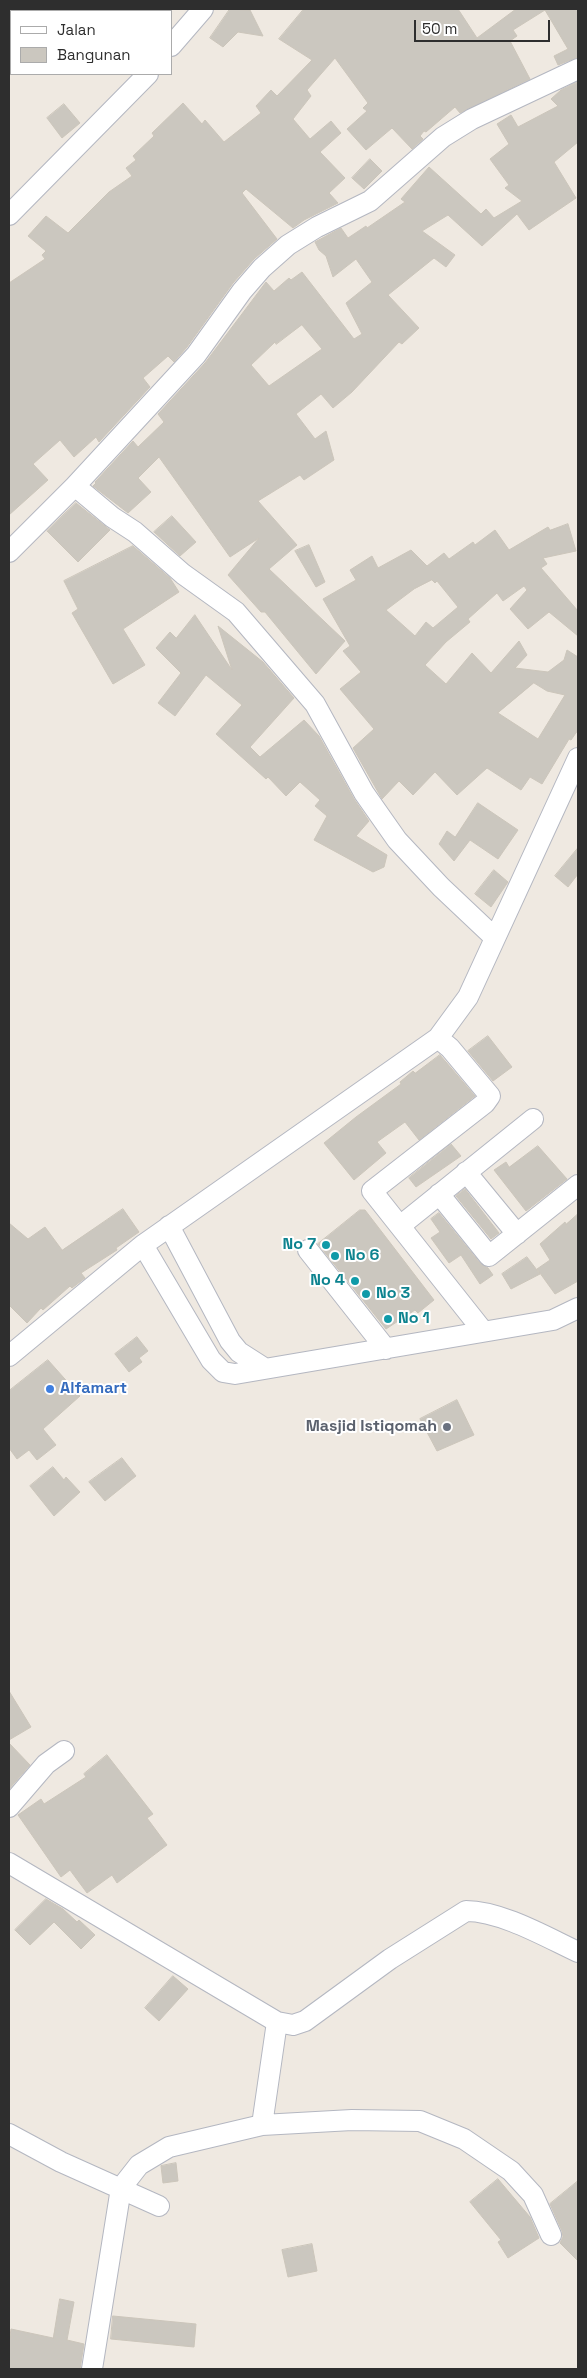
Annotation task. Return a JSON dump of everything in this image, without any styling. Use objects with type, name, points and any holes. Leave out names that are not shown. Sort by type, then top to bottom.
[{"type":"street","points":[[172,45],[204,9]]},
{"type":"street","points":[[9,552],[76,486],[196,355],[247,285],[262,268],[288,245],[370,201],[443,137],[472,119],[578,69]]},
{"type":"street","points":[[9,215],[147,75]]},
{"type":"street","points":[[76,486],[112,517],[135,532],[183,574],[236,612],[315,704],[364,793],[397,840],[441,888],[496,938]]},
{"type":"street","points":[[9,1356],[143,1245],[438,1038],[468,998],[578,758]]},
{"type":"street","points":[[438,1038],[450,1048],[490,1096],[485,1103],[372,1191],[483,1330]]},
{"type":"street","points":[[400,1226],[533,1119]]},
{"type":"street","points":[[466,1172],[516,1234]]},
{"type":"street","points":[[439,1194],[489,1256],[578,1185]]},
{"type":"street","points":[[169,1226],[230,1341],[239,1352],[264,1368]]},
{"type":"street","points":[[143,1245],[217,1367],[223,1372],[235,1374],[386,1349],[483,1330],[553,1320],[578,1308]]},
{"type":"street","points":[[308,1250],[386,1349]]},
{"type":"street","points":[[9,1807],[46,1764],[64,1752]]},
{"type":"street","points":[[9,1863],[277,2022],[293,2024],[305,2021],[390,1959],[466,1911],[477,1911],[496,1916],[578,1952]]},
{"type":"street","points":[[262,2125],[277,2022]]},
{"type":"street","points":[[92,2369],[121,2188],[139,2165],[169,2147],[262,2125],[352,2120],[420,2121],[464,2139],[511,2171],[533,2195],[551,2235]]},
{"type":"street","points":[[9,2134],[61,2162],[159,2206]]},
{"type":"building","points":[[230,9],[250,10],[263,36],[238,32],[223,47],[210,38]]},
{"type":"building","points":[[304,9],[458,9],[477,38],[516,9],[578,9],[578,57],[558,65],[554,56],[568,49],[545,10],[513,30],[517,36],[510,41],[530,79],[460,113],[455,107],[426,132],[424,131],[420,136],[423,139],[412,149],[392,128],[366,150],[347,129],[367,111],[363,108],[368,103],[335,58],[307,90],[311,96],[293,119],[310,139],[331,121],[341,133],[320,152],[345,178],[329,193],[338,203],[304,220],[293,228],[246,189],[242,193],[277,239],[254,259],[233,283],[174,362],[168,356],[143,378],[150,387],[99,442],[96,437],[74,457],[60,440],[33,464],[48,480],[9,515],[9,283],[45,259],[42,255],[46,251],[28,236],[46,216],[68,233],[109,192],[132,176],[126,168],[136,160],[133,156],[154,136],[152,133],[183,103],[202,124],[205,120],[224,142],[261,113],[256,106],[271,90],[277,96],[312,60],[279,39]]},
{"type":"building","points":[[578,82],[578,142],[554,162],[576,198],[529,230],[517,214],[482,246],[448,215],[422,231],[455,255],[446,267],[434,258],[388,295],[419,328],[402,344],[399,342],[352,392],[333,408],[321,394],[296,414],[315,439],[326,431],[334,460],[304,480],[300,475],[258,501],[297,545],[269,569],[345,641],[316,674],[265,612],[261,612],[228,575],[259,538],[230,557],[159,457],[138,478],[151,492],[128,513],[93,486],[133,441],[138,447],[164,422],[158,414],[205,363],[266,282],[274,291],[289,278],[291,280],[302,272],[354,339],[362,334],[346,303],[372,282],[356,259],[333,277],[326,256],[319,250],[315,242],[341,228],[348,238],[366,226],[367,228],[405,202],[401,199],[429,167],[481,214],[486,209],[494,218],[522,201],[505,188],[509,185],[490,159],[509,144],[497,124],[511,115],[518,127],[558,106],[551,99],[561,90]],"holes":[[[302,325],[322,349],[269,386],[251,365],[275,342],[276,344]]]},
{"type":"building","points":[[64,104],[80,123],[62,138],[47,118]]},
{"type":"building","points":[[370,159],[382,171],[364,189],[352,178]]},
{"type":"building","points":[[76,503],[110,530],[78,562],[47,531]]},
{"type":"building","points":[[172,516],[196,542],[180,556],[154,532]]},
{"type":"building","points":[[568,524],[576,551],[543,558],[547,564],[541,568],[578,611],[578,636],[549,612],[528,629],[510,609],[527,590],[524,586],[503,601],[497,593],[468,619],[470,622],[446,642],[425,665],[446,684],[472,653],[491,673],[519,641],[527,655],[515,668],[548,672],[564,660],[567,650],[578,657],[578,730],[571,740],[569,739],[542,784],[530,777],[521,790],[487,768],[457,795],[435,772],[413,795],[399,781],[382,799],[353,748],[374,729],[340,689],[361,672],[343,651],[350,646],[323,599],[356,580],[350,570],[372,556],[378,568],[411,550],[427,566],[444,553],[449,559],[473,542],[475,545],[495,530],[509,550],[548,527],[550,530]],"holes":[[[432,580],[435,583],[437,581],[458,607],[433,628],[426,622],[415,636],[386,610],[414,589]],[[534,683],[547,691],[565,695],[538,739],[498,713]]]},
{"type":"building","points":[[309,545],[325,582],[316,587],[295,551]]},
{"type":"building","points":[[133,546],[170,578],[179,592],[123,629],[145,665],[113,684],[72,613],[78,609],[64,581]]},
{"type":"building","points":[[195,615],[232,670],[218,626],[263,662],[294,698],[250,747],[260,757],[304,720],[319,736],[354,799],[369,821],[356,836],[387,855],[384,867],[373,872],[314,840],[327,816],[315,806],[320,800],[300,782],[286,796],[268,777],[266,779],[216,734],[242,705],[206,675],[175,716],[158,703],[181,673],[156,648],[170,632],[176,638]]},
{"type":"building","points":[[478,803],[518,830],[498,859],[470,840],[454,861],[439,844],[447,831],[455,837]]},
{"type":"building","points":[[578,848],[578,874],[568,887],[555,876]]},
{"type":"building","points":[[494,870],[508,882],[491,907],[475,894]]},
{"type":"building","points":[[488,1036],[512,1067],[493,1081],[468,1051]]},
{"type":"building","points":[[440,1055],[475,1096],[419,1140],[405,1122],[377,1142],[386,1153],[354,1180],[324,1143],[401,1084],[400,1082],[413,1071],[415,1073]]},
{"type":"building","points":[[451,1144],[461,1156],[416,1187],[409,1178]]},
{"type":"building","points":[[538,1146],[567,1179],[526,1211],[494,1170],[506,1162],[509,1167]]},
{"type":"building","points":[[465,1189],[499,1233],[491,1239],[456,1196]]},
{"type":"building","points":[[123,1209],[139,1232],[116,1248],[117,1250],[81,1273],[85,1278],[72,1288],[70,1286],[43,1310],[41,1308],[27,1323],[9,1305],[9,1223],[28,1239],[45,1227],[62,1250]]},
{"type":"building","points":[[360,1210],[365,1210],[434,1300],[418,1313],[415,1310],[386,1329],[318,1244]]},
{"type":"building","points":[[439,1213],[480,1263],[488,1268],[493,1275],[480,1284],[461,1255],[449,1263],[431,1238],[440,1232],[431,1219]]},
{"type":"building","points":[[578,1214],[578,1281],[555,1294],[537,1269],[550,1260],[540,1244],[565,1222],[566,1224]]},
{"type":"building","points":[[527,1257],[540,1274],[511,1289],[502,1274]]},
{"type":"building","points":[[137,1337],[148,1351],[139,1358],[142,1362],[129,1372],[115,1354]]},
{"type":"building","points":[[48,1360],[80,1396],[43,1429],[56,1445],[37,1460],[29,1450],[17,1459],[9,1448],[9,1391]]},
{"type":"building","name":"Masjid Istiqomah","points":[[457,1400],[474,1435],[437,1451],[420,1419]]},
{"type":"building","points":[[122,1458],[136,1476],[105,1501],[89,1482]]},
{"type":"building","points":[[53,1467],[64,1480],[66,1477],[80,1492],[54,1516],[30,1486]]},
{"type":"building","points":[[9,1691],[31,1727],[9,1740]]},
{"type":"building","points":[[9,1743],[30,1765],[9,1789]]},
{"type":"building","points":[[107,1755],[153,1814],[147,1818],[167,1845],[117,1883],[112,1875],[87,1893],[70,1870],[61,1877],[18,1815],[41,1799],[44,1804],[86,1777],[84,1774]]},
{"type":"building","points":[[46,1899],[63,1909],[77,1922],[79,1920],[95,1935],[81,1949],[54,1922],[30,1945],[15,1930]]},
{"type":"building","points":[[173,1976],[188,1989],[159,2021],[145,2008]]},
{"type":"building","points":[[176,2163],[178,2181],[163,2183],[161,2166]]},
{"type":"building","points":[[498,2179],[530,2217],[539,2238],[508,2258],[498,2242],[501,2240],[470,2202]]},
{"type":"building","points":[[578,2181],[578,2261],[560,2243],[563,2237],[562,2231],[550,2204]]},
{"type":"building","points":[[312,2244],[317,2271],[288,2277],[282,2250]]},
{"type":"building","points":[[60,2299],[74,2302],[67,2340],[84,2344],[80,2369],[9,2369],[11,2329],[53,2338]]},
{"type":"building","points":[[113,2316],[196,2324],[194,2347],[111,2339]]},
{"type":"place","name":"No 7","points":[[326,1245]]},
{"type":"place","name":"No 6","points":[[335,1256]]},
{"type":"place","name":"No 4","points":[[355,1281]]},
{"type":"place","name":"No 3","points":[[366,1294]]},
{"type":"place","name":"No 1","points":[[388,1319]]},
{"type":"place","name":"Alfamart","points":[[50,1389]]},
{"type":"place","name":"Masjid Istiqomah","points":[[447,1427]]}]
